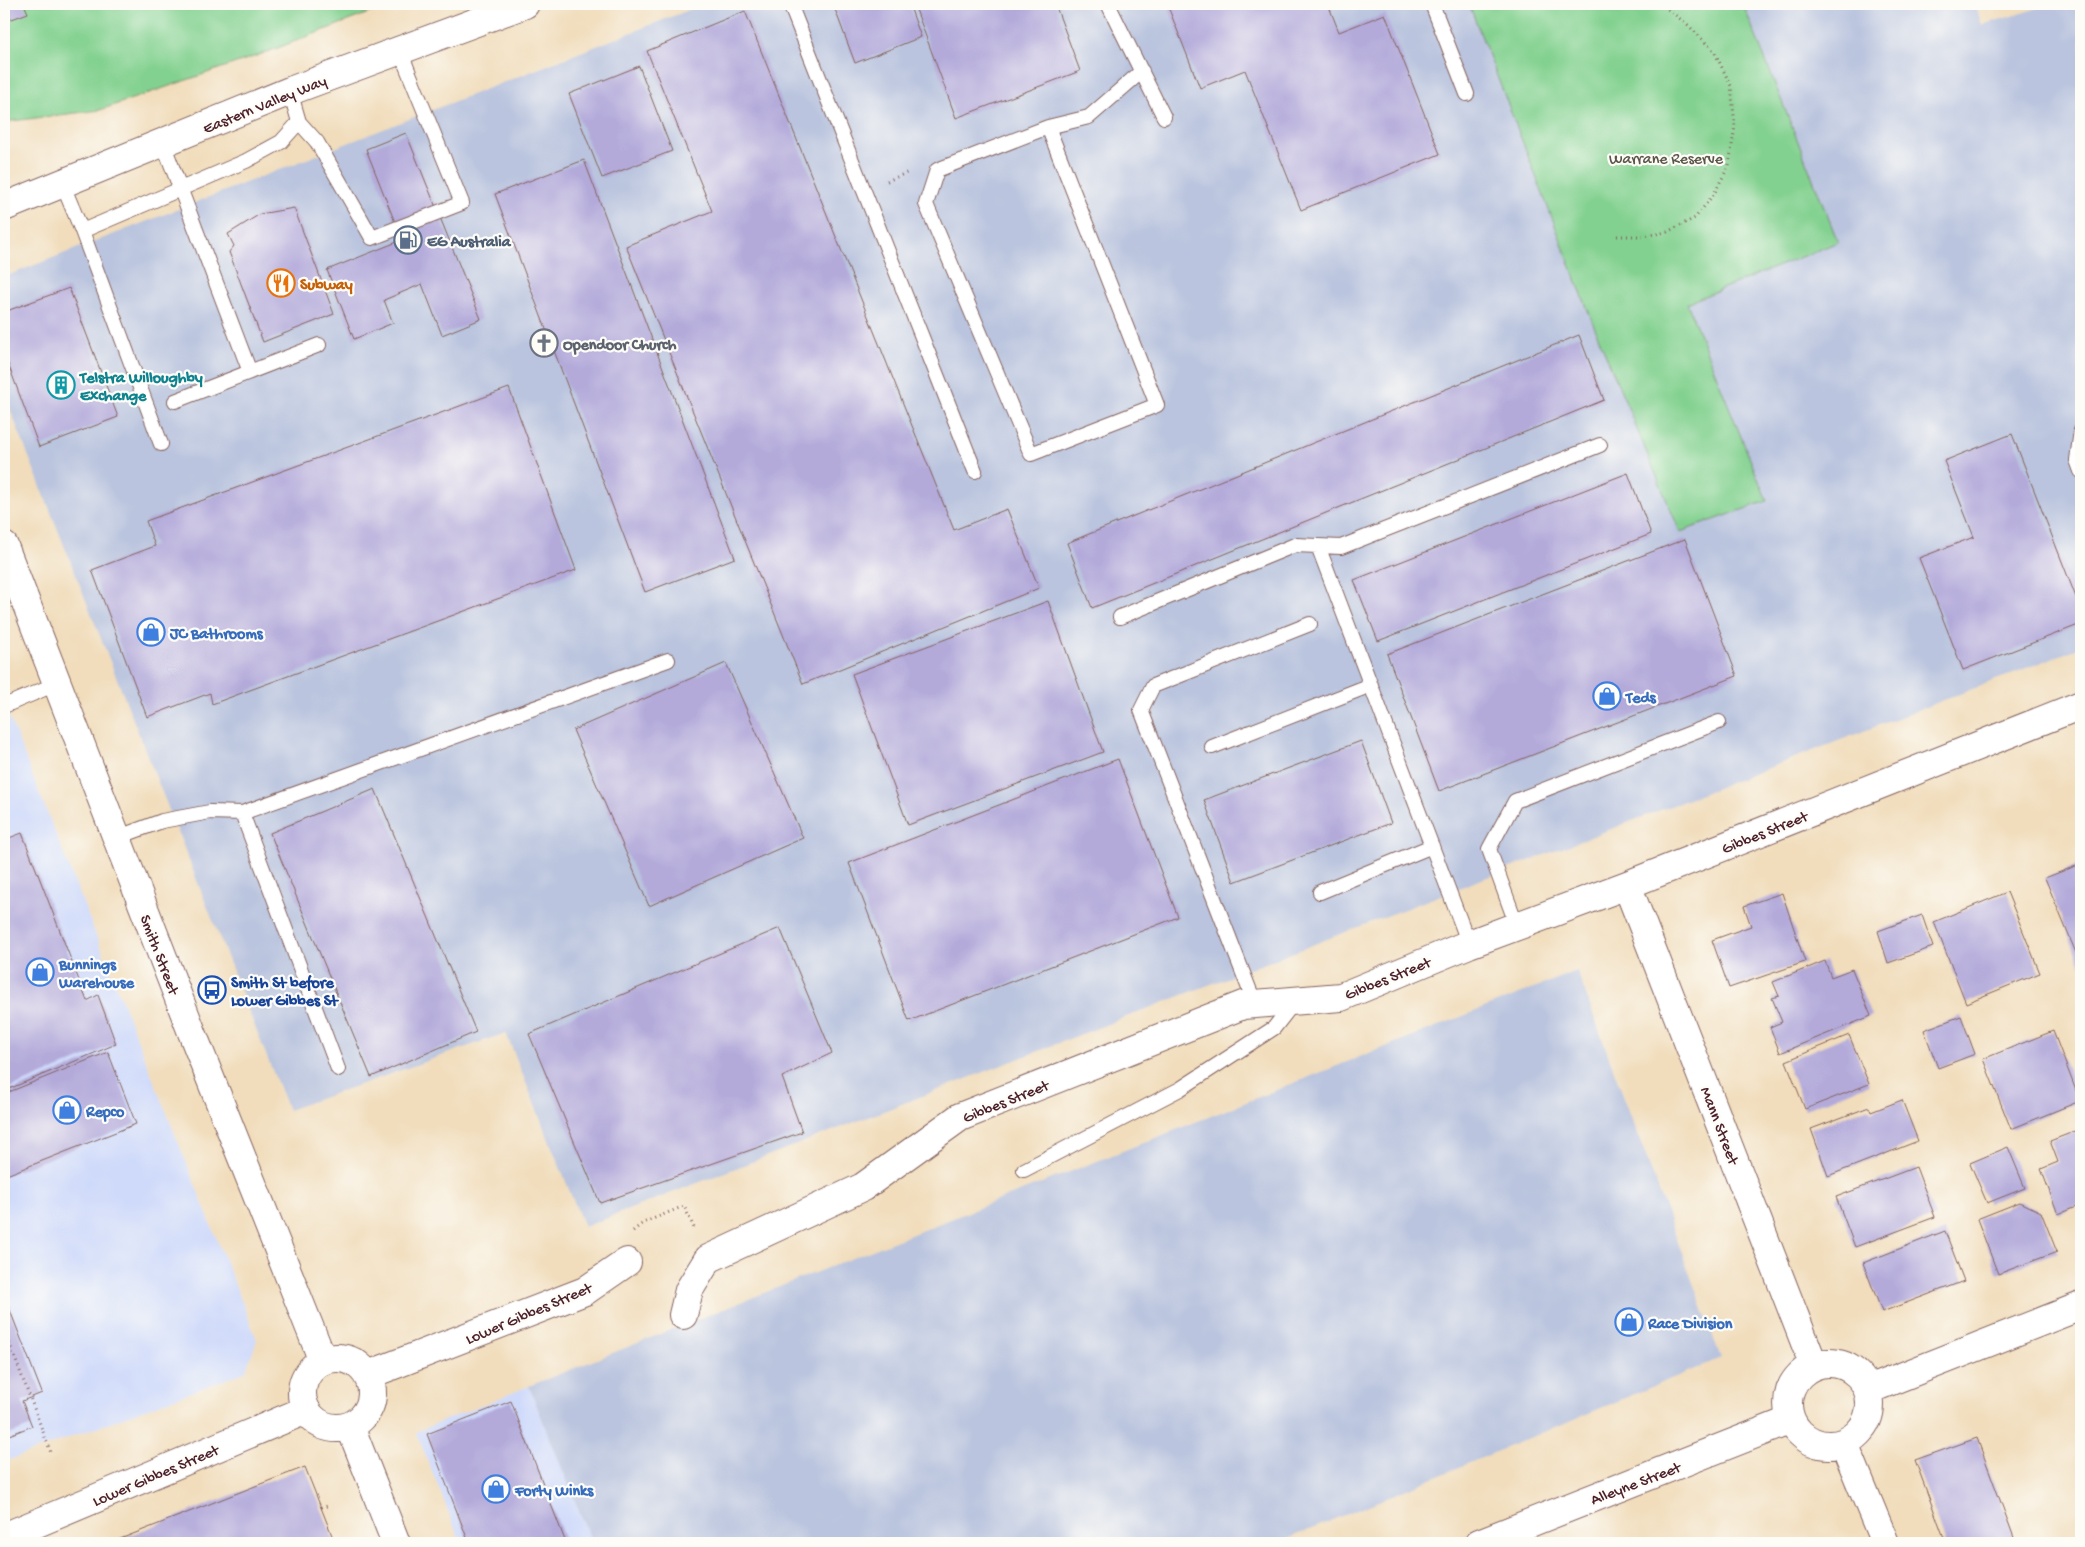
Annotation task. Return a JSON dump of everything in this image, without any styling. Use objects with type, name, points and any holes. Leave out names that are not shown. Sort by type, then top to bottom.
[{"type":"street","name":"Eastern Valley Way","points":[[4,207],[290,92],[525,4]]},
{"type":"street","name":"Smith Street","points":[[4,546],[116,838],[323,1360]]},
{"type":"street","name":"Gibbes Street","points":[[708,1259],[863,1187],[960,1117],[1243,1005],[1341,997],[1469,944],[1628,885],[2081,705]]},
{"type":"street","name":"Mann Street","points":[[1628,885],[1814,1366]]},
{"type":"street","points":[[683,1316],[689,1290],[708,1259]]},
{"type":"street","name":"Lower Gibbes Street","points":[[368,1376],[585,1291],[627,1262]]},
{"type":"street","points":[[1868,1390],[2081,1306]]},
{"type":"street","points":[[340,1357],[352,1360],[361,1366],[368,1376],[372,1387],[372,1399],[368,1410],[361,1419],[350,1426],[330,1428],[312,1418],[306,1410],[302,1389],[305,1378],[310,1369],[323,1360],[340,1357]]},
{"type":"street","points":[[1827,1363],[1840,1364],[1852,1370],[1861,1378],[1868,1390],[1869,1416],[1864,1427],[1844,1443],[1832,1446],[1819,1445],[1807,1440],[1798,1432],[1791,1420],[1788,1408],[1791,1388],[1802,1372],[1814,1366],[1827,1363]]},
{"type":"street","name":"Lower Gibbes Street","points":[[4,1537],[306,1410]]},
{"type":"street","name":"Alleyne Street","points":[[1479,1543],[1791,1420]]},
{"type":"street","points":[[350,1426],[396,1543]]},
{"type":"street","points":[[1844,1443],[1885,1543]]},
{"type":"lane","points":[[790,4],[975,471]]},
{"type":"lane","points":[[1108,4],[1164,117]]},
{"type":"lane","points":[[1432,4],[1467,94]]},
{"type":"lane","points":[[290,92],[299,122],[317,142],[372,238],[462,203],[400,51]]},
{"type":"lane","points":[[1048,127],[1157,405],[1031,454],[926,204],[937,170],[1048,127],[1089,117],[1142,71]]},
{"type":"lane","points":[[82,230],[246,161],[281,142],[299,122]]},
{"type":"lane","points":[[163,143],[250,372]]},
{"type":"lane","points":[[62,183],[82,230],[162,444]]},
{"type":"lane","points":[[176,401],[319,345]]},
{"type":"lane","points":[[2081,430],[2077,460],[2081,471]]},
{"type":"lane","points":[[1120,617],[1295,545],[1341,547],[1600,445]]},
{"type":"lane","points":[[1318,546],[1469,944]]},
{"type":"lane","points":[[1254,1004],[1141,710],[1153,686],[1310,624]]},
{"type":"lane","points":[[116,838],[162,821],[210,812],[242,813],[668,660]]},
{"type":"lane","points":[[4,706],[56,684]]},
{"type":"lane","points":[[1212,747],[1371,685]]},
{"type":"lane","points":[[1517,926],[1489,849],[1515,801],[1719,722]]},
{"type":"lane","points":[[242,813],[338,1069]]},
{"type":"lane","points":[[1320,892],[1432,846]]},
{"type":"lane","points":[[1024,1170],[1180,1089],[1274,1028],[1295,1000]]},
{"type":"path","points":[[1617,236],[1643,236],[1667,232],[1695,218],[1714,194],[1729,165],[1735,126],[1730,86],[1714,51],[1688,25],[1661,4]]},
{"type":"path","points":[[627,1262],[626,1236],[643,1223],[684,1206],[708,1259]]},
{"type":"path","points":[[4,1329],[51,1453]]},
{"type":"path","points":[[321,1508],[327,1506]]},
{"type":"shaded area","points":[[704,4],[1469,4],[1838,242],[1743,4],[1975,4],[1982,25],[2051,4],[2081,4],[2081,647],[584,1227],[506,1033],[288,1110],[4,394],[4,277]]},
{"type":"shaded area","points":[[4,704],[257,1340],[245,1372],[4,1462]]},
{"type":"shaded area","points":[[1577,971],[1721,1358],[1278,1543],[592,1543],[529,1386]]},
{"type":"shaded area","name":"Forty Winks","points":[[529,1386],[592,1543],[461,1543],[416,1432]]},
{"type":"green space","points":[[4,4],[392,4],[262,54],[100,110],[4,122]]},
{"type":"green space","name":"Warrane Reserve","points":[[1469,4],[1743,4],[1838,242],[1687,303],[1767,501],[1680,532],[1598,336]]},
{"type":"building","points":[[4,4],[24,4],[28,13],[4,22]]},
{"type":"building","points":[[833,4],[909,4],[921,37],[855,63]]},
{"type":"building","points":[[914,4],[1055,4],[1080,71],[956,118]]},
{"type":"building","points":[[1167,4],[1328,4],[1339,32],[1385,14],[1440,154],[1301,210],[1245,70],[1200,88]]},
{"type":"building","points":[[745,11],[954,530],[1007,509],[1039,588],[803,684],[626,246],[712,211],[647,51]]},
{"type":"building","points":[[639,66],[672,151],[602,178],[569,94]]},
{"type":"building","points":[[406,133],[481,319],[442,335],[422,284],[384,300],[393,323],[354,339],[327,270],[402,240],[366,149]]},
{"type":"building","points":[[584,160],[735,558],[645,592],[495,194]]},
{"type":"building","name":"Subway","points":[[294,208],[334,314],[263,342],[229,252],[234,246],[228,234],[260,214]]},
{"type":"building","name":"Telstra Willoughby Exchange","points":[[69,288],[118,417],[39,447],[4,353],[4,312]]},
{"type":"building","points":[[1579,335],[1604,400],[1092,608],[1067,543]]},
{"type":"building","points":[[509,388],[576,570],[212,704],[210,693],[147,717],[92,570],[155,546],[146,521]]},
{"type":"building","points":[[2012,434],[2081,610],[2081,624],[1963,670],[1919,558],[1974,537],[1944,461]]},
{"type":"building","points":[[1628,473],[1651,534],[1378,641],[1354,580]]},
{"type":"building","points":[[1685,539],[1737,676],[1439,791],[1387,654]]},
{"type":"building","points":[[1048,601],[1103,752],[908,825],[852,674]]},
{"type":"building","points":[[726,663],[803,838],[649,906],[573,730]]},
{"type":"building","points":[[1361,741],[1391,823],[1234,882],[1204,800]]},
{"type":"building","points":[[1118,759],[1178,917],[909,1021],[849,863]]},
{"type":"building","points":[[375,789],[476,1032],[371,1077],[270,833]]},
{"type":"building","name":"Bunnings Warehouse","points":[[22,833],[87,1001],[98,995],[116,1044],[4,1091],[4,840]]},
{"type":"building","points":[[2081,864],[2081,965],[2045,878]]},
{"type":"building","points":[[2007,892],[2040,973],[1966,1003],[1934,922]]},
{"type":"building","points":[[1782,893],[1805,962],[1729,988],[1712,940],[1751,926],[1744,906]]},
{"type":"building","points":[[1922,915],[1933,947],[1888,963],[1878,931]]},
{"type":"building","points":[[780,928],[832,1053],[782,1077],[802,1132],[600,1203],[529,1034]]},
{"type":"building","points":[[1825,961],[1831,977],[1852,969],[1871,1016],[1780,1053],[1770,1027],[1782,1022],[1772,998],[1779,996],[1773,982]]},
{"type":"building","points":[[1961,1016],[1975,1054],[1938,1068],[1924,1030]]},
{"type":"building","points":[[2053,1031],[2080,1101],[2011,1129],[1983,1059]]},
{"type":"building","points":[[1849,1035],[1869,1084],[1805,1109],[1786,1061]]},
{"type":"building","name":"Repco","points":[[108,1052],[136,1124],[4,1176],[4,1094]]},
{"type":"building","points":[[1902,1100],[1918,1141],[1828,1176],[1811,1129],[1869,1107],[1871,1112]]},
{"type":"building","points":[[2081,1129],[2081,1205],[2058,1214],[2041,1169],[2058,1162],[2050,1141]]},
{"type":"building","points":[[2008,1147],[2025,1188],[1987,1203],[1970,1163]]},
{"type":"building","points":[[1916,1167],[1935,1217],[1855,1247],[1836,1197]]},
{"type":"building","points":[[2020,1202],[2041,1212],[2057,1252],[1998,1274],[1977,1219]]},
{"type":"building","points":[[1945,1231],[1964,1281],[1882,1312],[1863,1263]]},
{"type":"building","points":[[4,1295],[42,1393],[22,1401],[32,1426],[4,1437]]},
{"type":"building","name":"Forty Winks","points":[[511,1401],[566,1543],[469,1543],[427,1434]]},
{"type":"building","points":[[1977,1438],[2016,1543],[1946,1543],[1915,1460]]},
{"type":"building","points":[[305,1467],[335,1543],[110,1543],[258,1485]]},
{"type":"place","name":"EG Australia","points":[[408,240]]},
{"type":"place","name":"Subway","points":[[281,283]]},
{"type":"place","name":"Opendoor Church","points":[[544,343]]},
{"type":"place","name":"Telstra Willoughby Exchange","points":[[61,385]]},
{"type":"place","name":"JC Bathrooms","points":[[151,632]]},
{"type":"place","name":"Teds","points":[[1607,696]]},
{"type":"place","name":"Bunnings Warehouse","points":[[40,972]]},
{"type":"place","name":"Smith St before Lower Gibbes St","points":[[212,990]]},
{"type":"place","name":"Repco","points":[[67,1110]]},
{"type":"place","name":"Race Division","points":[[1629,1322]]},
{"type":"place","name":"Forty Winks","points":[[496,1489]]}]
